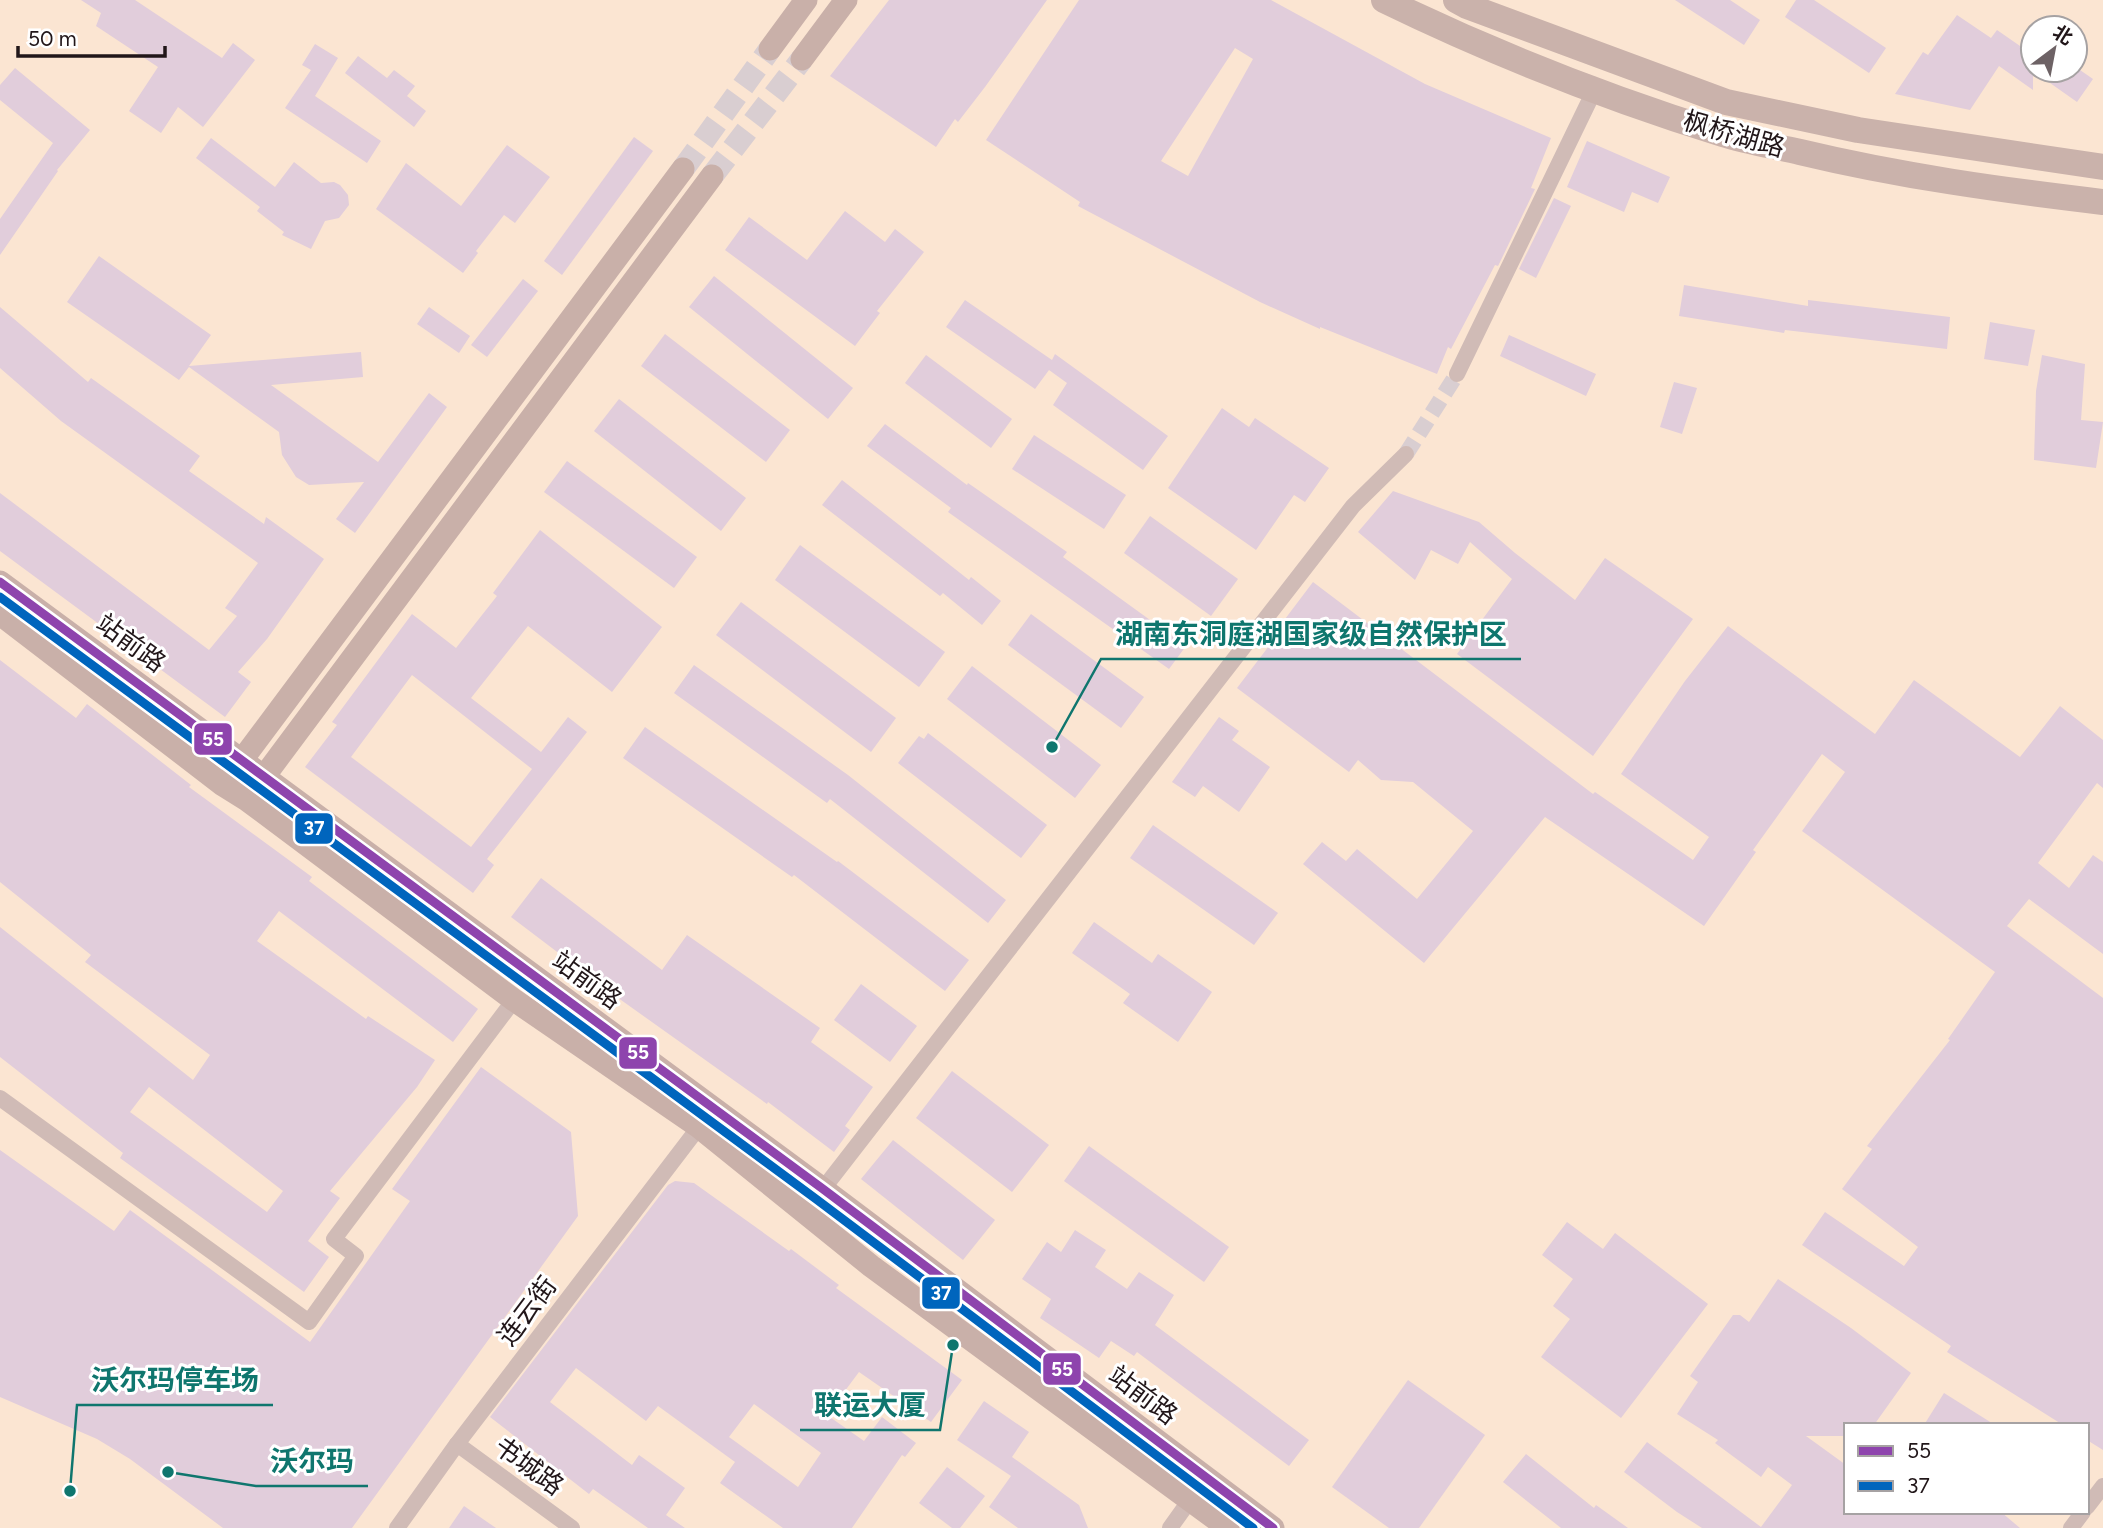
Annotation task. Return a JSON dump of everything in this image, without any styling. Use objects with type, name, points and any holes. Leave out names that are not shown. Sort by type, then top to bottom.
[{"type":"main road","points":[[770,50],[806,0]]},
{"type":"main road","points":[[802,59],[846,0]]},
{"type":"main road","name":"枫桥湖路","points":[[1384,0],[1470,41],[1724,135],[1852,164],[2012,191],[2103,202]]},
{"type":"main road","name":"枫桥湖路","points":[[1456,0],[1726,102],[1858,130],[2103,167]]},
{"type":"main road","points":[[223,785],[683,169]]},
{"type":"main road","points":[[247,800],[712,176]]},
{"type":"main road","name":"站前路","points":[[0,582],[823,1189],[1273,1528]]},
{"type":"main road","points":[[0,614],[223,785],[247,800],[514,1000],[699,1127],[872,1266],[1228,1528]]},
{"type":"street","points":[[1457,374],[1595,89]]},
{"type":"street","points":[[823,1189],[1353,506],[1406,454]]},
{"type":"street","points":[[0,1098],[309,1322],[356,1256],[334,1238],[514,1000]]},
{"type":"street","name":"连云街","points":[[397,1528],[457,1444],[699,1127]]},
{"type":"street","name":"书城路","points":[[457,1444],[572,1528]]},
{"type":"street","points":[[2089,1504],[2103,1486]]},
{"type":"street","points":[[1170,1528],[1190,1500]]},
{"type":"shaded area","points":[[0,0],[2103,0],[2103,1528],[0,1528]]},
{"type":"building","points":[[81,0],[135,0],[222,58],[233,43],[255,60],[203,127],[178,107],[161,133],[129,111],[158,67],[96,26],[101,13]]},
{"type":"building","points":[[889,0],[1047,0],[985,87],[958,122],[955,119],[936,147],[830,76]]},
{"type":"building","points":[[1079,0],[1271,0],[1425,84],[1551,138],[1531,188],[1535,189],[1501,260],[1498,266],[1495,265],[1451,349],[1448,347],[1437,374],[1320,329],[1260,302],[1078,206],[1080,202],[986,140]],"holes":[[[1235,48],[1253,59],[1188,176],[1161,161]]]},
{"type":"building","points":[[1675,0],[1730,0],[1760,20],[1744,45]]},
{"type":"building","points":[[1796,0],[1814,0],[1886,48],[1869,73],[1785,17]]},
{"type":"building","points":[[1957,15],[1991,38],[1997,30],[2019,45],[2019,80],[1999,66],[1970,110],[1895,94],[1923,52],[1928,55]]},
{"type":"building","points":[[315,44],[338,58],[315,96],[381,141],[367,163],[285,108],[311,70],[302,65]]},
{"type":"building","points":[[358,56],[387,78],[394,70],[415,86],[407,96],[426,111],[414,127],[345,73]]},
{"type":"building","points":[[15,68],[90,130],[57,170],[0,255],[0,219],[53,143],[0,100],[0,85]]},
{"type":"building","points":[[2089,76],[2093,79],[2077,102],[2051,84],[2089,84]]},
{"type":"building","points":[[634,137],[653,151],[562,275],[544,261]]},
{"type":"building","points":[[211,138],[275,187],[294,162],[321,183],[334,182],[340,185],[348,195],[349,205],[339,218],[325,221],[311,249],[282,235],[284,232],[257,211],[260,207],[196,158]]},
{"type":"building","points":[[1587,141],[1670,177],[1658,203],[1632,192],[1624,212],[1567,187]]},
{"type":"building","points":[[507,145],[550,177],[515,223],[504,215],[463,273],[376,209],[406,163],[461,206]]},
{"type":"building","points":[[1554,198],[1571,206],[1536,278],[1519,269]]},
{"type":"building","points":[[845,211],[885,242],[895,229],[924,252],[877,311],[880,313],[855,346],[725,250],[749,217],[807,260]]},
{"type":"building","points":[[99,256],[211,335],[189,366],[361,352],[363,377],[271,385],[378,462],[429,393],[447,407],[355,533],[336,519],[364,482],[309,485],[296,477],[282,455],[279,432],[189,367],[179,380],[67,302]]},
{"type":"building","points":[[714,276],[853,388],[828,419],[689,307]]},
{"type":"building","points":[[523,279],[538,291],[487,357],[471,345]]},
{"type":"building","points":[[1684,285],[1808,306],[1808,300],[1950,317],[1947,349],[1785,330],[1784,333],[1679,316]]},
{"type":"building","points":[[965,300],[1052,360],[1055,354],[1168,436],[1143,470],[1053,405],[1067,383],[1049,370],[1035,389],[946,327]]},
{"type":"building","points":[[0,307],[88,382],[91,378],[200,456],[189,471],[264,524],[266,517],[324,559],[267,639],[238,672],[251,682],[225,717],[0,551],[0,493],[209,650],[237,616],[225,608],[258,563],[61,421],[0,368]]},
{"type":"building","points":[[429,307],[470,336],[459,353],[417,324]]},
{"type":"building","points":[[1990,322],[2035,330],[2028,366],[1984,359]]},
{"type":"building","points":[[665,334],[790,430],[766,462],[641,366]]},
{"type":"building","points":[[1509,335],[1596,374],[1586,396],[1500,356]]},
{"type":"building","points":[[926,355],[1012,419],[991,448],[905,383]]},
{"type":"building","points":[[2042,355],[2085,364],[2081,420],[2103,422],[2096,468],[2034,460],[2036,391]]},
{"type":"building","points":[[1674,382],[1697,388],[1682,434],[1660,427]]},
{"type":"building","points":[[619,399],[746,498],[721,531],[594,431]]},
{"type":"building","points":[[1222,408],[1249,427],[1255,418],[1329,468],[1305,502],[1294,495],[1256,550],[1168,488]]},
{"type":"building","points":[[885,424],[967,485],[968,483],[1067,552],[1063,557],[1186,646],[1169,669],[948,512],[951,508],[867,446]]},
{"type":"building","points":[[1034,435],[1126,495],[1104,529],[1012,469]]},
{"type":"building","points":[[567,461],[697,557],[674,588],[544,492]]},
{"type":"building","points":[[842,480],[969,580],[971,577],[1001,601],[982,625],[943,593],[940,596],[822,505]]},
{"type":"building","points":[[1393,491],[1479,522],[1575,600],[1605,558],[1693,619],[1593,756],[1457,654],[1512,579],[1470,542],[1458,564],[1431,550],[1415,580],[1358,532]]},
{"type":"building","points":[[1150,516],[1238,579],[1211,616],[1124,553]]},
{"type":"building","points":[[540,530],[662,627],[612,692],[528,626],[471,698],[541,752],[568,717],[587,732],[487,859],[494,865],[473,893],[305,767],[337,725],[332,722],[412,614],[456,648],[497,596],[493,593]],"holes":[[[412,675],[532,769],[471,847],[351,757]]]},
{"type":"building","points":[[800,545],[945,652],[919,687],[775,580]]},
{"type":"building","points":[[1313,582],[1593,794],[1595,792],[1693,860],[1709,837],[1621,774],[1685,681],[1728,626],[1875,734],[1914,680],[2020,757],[2060,706],[2103,740],[2103,788],[2097,783],[2038,863],[2069,888],[2093,855],[2103,862],[2103,954],[2029,899],[2007,926],[2103,998],[2103,1450],[2089,1441],[2089,1423],[2060,1423],[1947,1352],[1951,1346],[1802,1245],[1825,1212],[1904,1266],[1918,1247],[1842,1189],[1872,1149],[1867,1146],[1950,1040],[1948,1039],[1995,972],[1802,831],[1845,772],[1822,754],[1753,850],[1756,852],[1704,926],[1545,817],[1424,963],[1303,864],[1322,842],[1346,861],[1357,849],[1417,899],[1473,831],[1413,782],[1381,780],[1358,760],[1349,772],[1237,688],[1285,625],[1282,623]]},
{"type":"building","points":[[741,602],[896,718],[871,752],[716,635]]},
{"type":"building","points":[[1031,614],[1144,697],[1121,728],[1008,645]]},
{"type":"building","points":[[0,660],[76,718],[87,704],[191,785],[189,787],[312,877],[309,881],[478,1009],[453,1042],[279,911],[257,941],[366,1019],[368,1016],[435,1060],[417,1087],[330,1191],[340,1198],[308,1241],[329,1257],[304,1292],[120,1158],[123,1153],[0,1057],[0,927],[193,1080],[210,1055],[85,962],[91,955],[0,882]],"holes":[[[149,1087],[283,1191],[267,1212],[130,1112]]]},
{"type":"building","points":[[694,665],[848,775],[1006,900],[988,923],[830,799],[827,803],[674,693]]},
{"type":"building","points":[[972,666],[1101,765],[1075,798],[947,699]]},
{"type":"building","points":[[1219,717],[1239,731],[1232,740],[1270,767],[1239,812],[1203,786],[1195,797],[1172,782]]},
{"type":"building","points":[[645,727],[838,861],[969,960],[945,991],[794,875],[792,877],[623,758]]},
{"type":"building","points":[[928,733],[1047,825],[1021,858],[898,763],[919,736],[924,739]]},
{"type":"building","points":[[1153,825],[1278,913],[1254,945],[1130,858]]},
{"type":"building","points":[[541,878],[662,970],[687,935],[820,1028],[811,1042],[873,1087],[845,1126],[850,1130],[834,1152],[768,1102],[767,1104],[614,995],[511,917]]},
{"type":"building","points":[[1094,922],[1152,963],[1158,954],[1212,992],[1178,1042],[1123,1003],[1130,994],[1072,953]]},
{"type":"building","points":[[861,984],[917,1026],[890,1062],[834,1020]]},
{"type":"building","points":[[481,1067],[571,1132],[578,1216],[352,1528],[223,1528],[130,1459],[97,1439],[0,1397],[0,1150],[114,1231],[130,1210],[310,1342],[410,1201],[392,1189]]},
{"type":"building","points":[[952,1071],[1049,1145],[1012,1192],[916,1118]]},
{"type":"building","points":[[893,1140],[995,1220],[963,1260],[861,1179]]},
{"type":"building","points":[[1089,1146],[1229,1247],[1204,1282],[1064,1181]]},
{"type":"building","points":[[675,1181],[694,1183],[789,1251],[791,1249],[839,1285],[836,1288],[962,1380],[931,1422],[859,1372],[827,1415],[864,1441],[882,1417],[916,1443],[905,1457],[902,1455],[852,1528],[783,1528],[720,1483],[735,1462],[658,1406],[646,1421],[576,1368],[550,1402],[632,1465],[639,1455],[685,1488],[666,1515],[685,1528],[648,1528],[593,1489],[589,1494],[490,1417],[668,1185]],"holes":[[[754,1404],[821,1453],[798,1487],[729,1437]]]},
{"type":"building","points":[[1567,1222],[1603,1249],[1615,1233],[1708,1304],[1621,1418],[1541,1357],[1570,1319],[1553,1306],[1573,1279],[1542,1255]]},
{"type":"building","points":[[1075,1230],[1106,1250],[1095,1267],[1127,1289],[1139,1272],[1174,1295],[1155,1325],[1309,1440],[1289,1466],[1137,1352],[1134,1356],[1111,1341],[1099,1358],[1040,1318],[1051,1299],[1022,1279],[1047,1242],[1061,1252]]},
{"type":"building","points":[[1778,1279],[1851,1328],[1911,1373],[1875,1423],[1844,1423],[1844,1436],[1806,1436],[1844,1464],[1844,1514],[2003,1514],[2020,1528],[1702,1528],[1624,1472],[1647,1442],[1761,1527],[1792,1485],[1768,1467],[1761,1477],[1715,1443],[1718,1440],[1677,1414],[1698,1382],[1690,1376],[1733,1315],[1740,1315],[1749,1322]]},
{"type":"building","points":[[1408,1380],[1485,1435],[1419,1528],[1389,1528],[1332,1487]]},
{"type":"building","points":[[1944,1393],[1992,1423],[1925,1423]]},
{"type":"building","points":[[984,1401],[1029,1432],[1012,1457],[1079,1505],[1088,1528],[1018,1528],[989,1507],[1011,1476],[957,1440]]},
{"type":"building","points":[[1526,1454],[1594,1508],[1596,1505],[1628,1528],[1561,1528],[1503,1482]]},
{"type":"building","points":[[947,1467],[985,1496],[960,1528],[952,1528],[919,1503]]},
{"type":"building","points":[[464,1506],[496,1528],[449,1528]]},
{"type":"tunnel","points":[[683,169],[770,49]]},
{"type":"tunnel","points":[[712,176],[802,59]]},
{"type":"tunnel","points":[[1406,454],[1457,374]]},
{"type":"transit line","name":"55","points":[[0,582],[823,1189],[1273,1528]]},
{"type":"transit line","name":"37","points":[[0,597],[816,1199],[1253,1528]]},
{"type":"place","name":"湖南东洞庭湖国家级自然保护区","points":[[1052,747]]},
{"type":"place","name":"联运大厦","points":[[953,1345]]},
{"type":"place","name":"沃尔玛","points":[[168,1472]]},
{"type":"place","name":"沃尔玛停车场","points":[[70,1491]]}]
